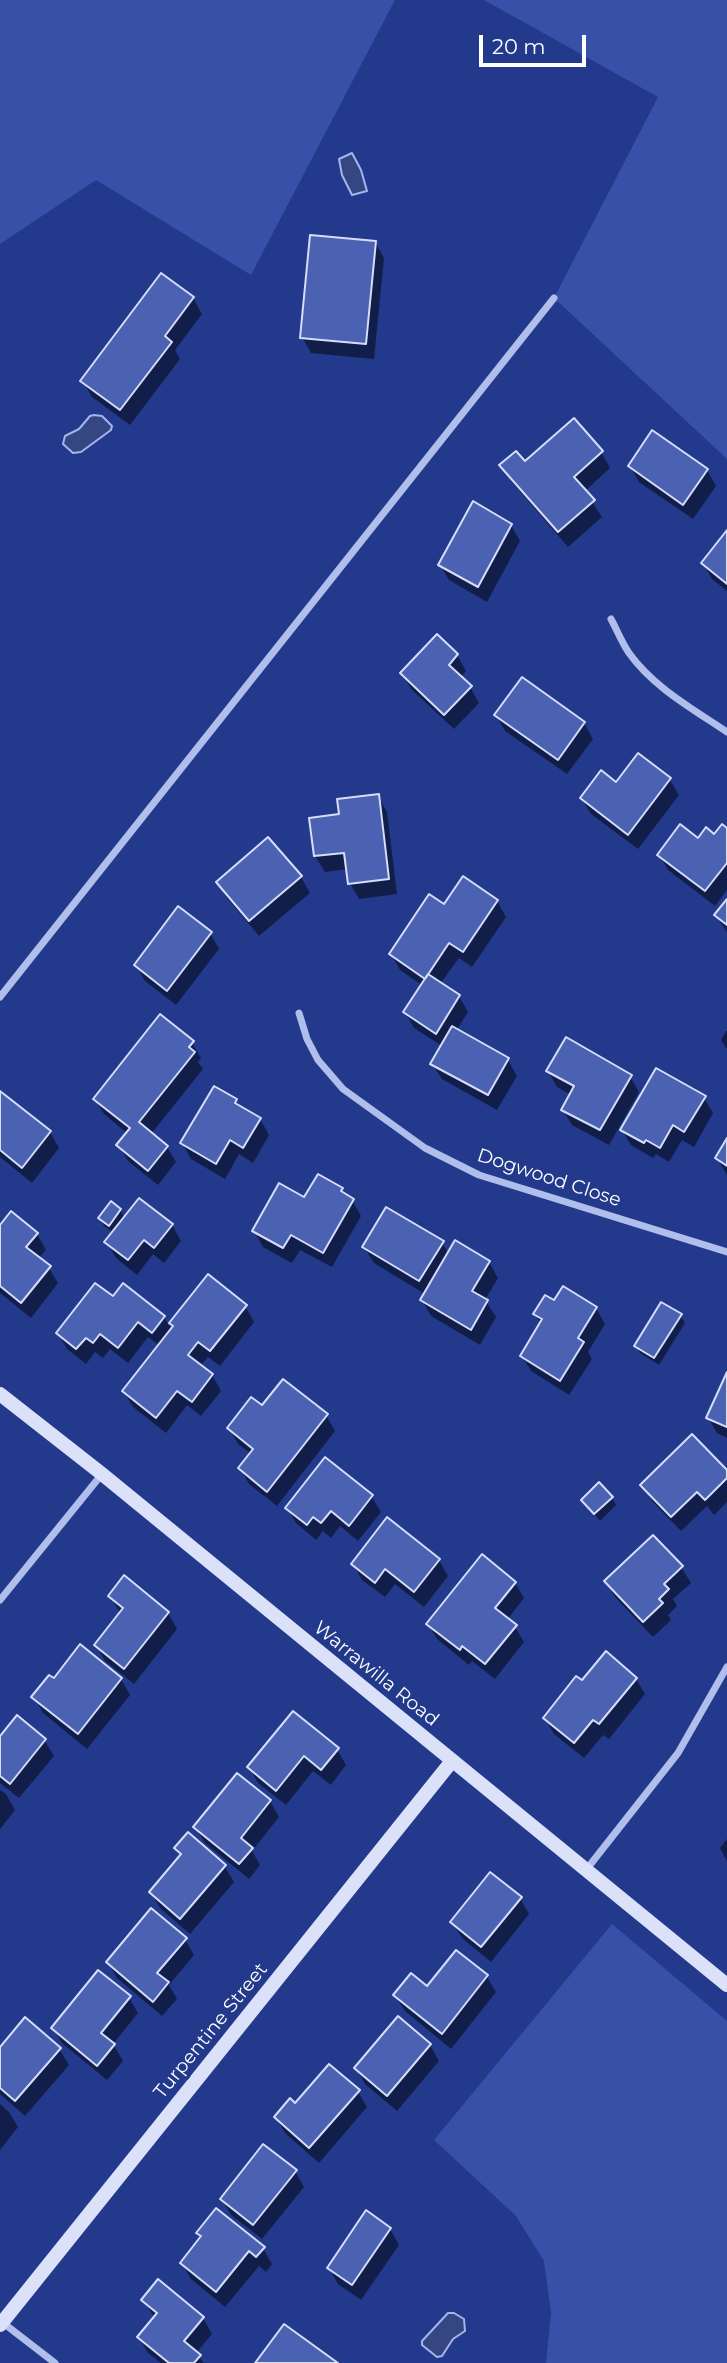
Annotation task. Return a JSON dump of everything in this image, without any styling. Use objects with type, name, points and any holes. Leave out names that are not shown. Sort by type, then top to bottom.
[{"type":"street","points":[[0,997],[554,298]]},
{"type":"street","points":[[611,619],[627,651],[656,683],[727,732]]},
{"type":"street","name":"Dogwood Close","points":[[299,1013],[307,1039],[318,1060],[343,1089],[425,1148],[479,1175],[727,1252]]},
{"type":"street","name":"Warrawilla Road","points":[[0,1394],[102,1474],[727,1985]]},
{"type":"street","points":[[0,1600],[102,1474]]},
{"type":"street","points":[[586,1870],[678,1752],[727,1667]]},
{"type":"street","name":"Turpentine Street","points":[[1,2324],[452,1761]]},
{"type":"street","points":[[1,2324],[55,2363]]},
{"type":"shaded area","points":[[0,0],[395,0],[251,275],[96,180],[0,244]]},
{"type":"shaded area","points":[[484,0],[727,0],[727,459],[554,298],[658,97]]},
{"type":"shaded area","points":[[352,153],[361,170],[367,191],[352,195],[342,175],[339,159]]},
{"type":"shaded area","points":[[94,415],[102,416],[112,426],[111,430],[81,452],[73,453],[63,444],[65,436],[79,429]]},
{"type":"shaded area","points":[[612,1924],[727,2021],[727,2363],[546,2363],[551,2313],[544,2261],[516,2216],[434,2140]]},
{"type":"shaded area","points":[[448,2313],[454,2313],[464,2319],[465,2331],[453,2339],[442,2356],[437,2357],[422,2345],[422,2341]]},
{"type":"building","points":[[310,235],[376,241],[366,344],[300,338]]},
{"type":"building","points":[[161,273],[194,297],[165,336],[172,342],[120,410],[80,381]]},
{"type":"building","points":[[574,418],[603,451],[574,477],[595,500],[558,532],[499,465],[516,451],[525,461]]},
{"type":"building","points":[[652,430],[708,469],[683,505],[628,466]]},
{"type":"building","points":[[473,501],[512,524],[478,587],[438,565]]},
{"type":"building","points":[[727,530],[727,584],[701,563]]},
{"type":"building","points":[[437,634],[458,654],[449,665],[472,686],[444,715],[400,673]]},
{"type":"building","points":[[522,677],[585,722],[558,760],[494,715]]},
{"type":"building","points":[[638,753],[671,778],[628,835],[580,798],[601,770],[616,782]]},
{"type":"building","points":[[379,794],[389,879],[348,884],[344,853],[314,856],[309,818],[339,814],[337,799]]},
{"type":"building","points":[[680,824],[698,838],[706,827],[714,834],[722,824],[727,828],[727,863],[705,891],[657,855]]},
{"type":"building","points":[[268,837],[302,876],[249,921],[216,882]]},
{"type":"building","points":[[463,876],[498,900],[463,952],[449,943],[425,979],[389,954],[429,894],[444,904]]},
{"type":"building","points":[[727,899],[727,925],[714,915]]},
{"type":"building","points":[[178,906],[212,932],[167,991],[134,965]]},
{"type":"building","points":[[428,974],[460,995],[436,1034],[403,1012]]},
{"type":"building","points":[[160,1014],[194,1041],[189,1047],[195,1052],[139,1122],[168,1146],[148,1171],[116,1145],[130,1128],[93,1099]]},
{"type":"building","points":[[452,1026],[509,1058],[488,1095],[430,1064]]},
{"type":"building","points":[[566,1037],[632,1075],[600,1130],[561,1110],[574,1086],[546,1071]]},
{"type":"building","points":[[656,1068],[706,1096],[684,1132],[673,1125],[660,1148],[620,1130]]},
{"type":"building","points":[[214,1086],[237,1099],[235,1103],[261,1118],[243,1148],[230,1140],[216,1164],[180,1143]]},
{"type":"building","points":[[0,1091],[51,1131],[22,1168],[0,1150]]},
{"type":"building","points":[[727,1138],[727,1166],[715,1158]]},
{"type":"building","points":[[318,1174],[343,1188],[341,1191],[354,1199],[323,1253],[291,1235],[283,1248],[252,1231],[279,1183],[304,1197]]},
{"type":"building","points":[[139,1198],[173,1224],[154,1248],[144,1240],[128,1260],[104,1242]]},
{"type":"building","points":[[111,1201],[121,1209],[109,1226],[98,1218]]},
{"type":"building","points":[[386,1207],[444,1241],[419,1281],[362,1247]]},
{"type":"building","points":[[11,1211],[38,1233],[26,1247],[51,1266],[21,1303],[0,1286],[0,1225]]},
{"type":"building","points":[[455,1240],[490,1261],[472,1291],[488,1300],[471,1330],[420,1300]]},
{"type":"building","points":[[208,1274],[247,1305],[210,1351],[198,1342],[188,1355],[213,1374],[192,1402],[177,1391],[156,1418],[122,1391],[173,1326],[169,1323]]},
{"type":"building","points":[[95,1283],[113,1296],[123,1283],[165,1316],[152,1333],[138,1322],[118,1348],[100,1334],[93,1343],[86,1338],[76,1349],[56,1333]]},
{"type":"building","points":[[563,1286],[597,1307],[578,1338],[584,1342],[560,1381],[520,1356],[542,1319],[533,1314],[545,1295],[554,1300]]},
{"type":"building","points":[[661,1302],[682,1314],[654,1358],[634,1346]]},
{"type":"building","points":[[727,1372],[727,1427],[706,1418]]},
{"type":"building","points":[[283,1379],[328,1414],[267,1492],[238,1468],[253,1449],[227,1428],[251,1397],[262,1405]]},
{"type":"building","points":[[692,1434],[727,1470],[727,1478],[705,1500],[697,1492],[671,1517],[640,1485]]},
{"type":"building","points":[[325,1457],[373,1495],[349,1526],[331,1511],[321,1523],[313,1517],[307,1525],[285,1508]]},
{"type":"building","points":[[599,1482],[613,1497],[594,1514],[581,1500]]},
{"type":"building","points":[[387,1517],[440,1559],[414,1592],[385,1569],[375,1583],[351,1564]]},
{"type":"building","points":[[653,1535],[683,1566],[664,1584],[669,1589],[659,1599],[663,1603],[643,1622],[604,1581]]},
{"type":"building","points":[[482,1554],[516,1582],[495,1608],[517,1625],[485,1664],[462,1646],[460,1650],[426,1624]]},
{"type":"building","points":[[124,1575],[169,1612],[124,1669],[94,1645],[123,1608],[108,1596]]},
{"type":"building","points":[[80,1644],[122,1678],[78,1734],[31,1697],[49,1675],[54,1678]]},
{"type":"building","points":[[606,1651],[637,1678],[599,1724],[593,1720],[574,1743],[543,1718],[576,1676],[582,1680]]},
{"type":"building","points":[[293,1711],[339,1748],[321,1770],[304,1756],[276,1791],[247,1767]]},
{"type":"building","points":[[17,1715],[46,1739],[10,1784],[0,1776],[0,1736]]},
{"type":"building","points":[[237,1773],[271,1800],[241,1838],[253,1848],[239,1864],[193,1827]]},
{"type":"building","points":[[188,1832],[226,1865],[180,1919],[149,1892],[181,1854],[174,1848]]},
{"type":"building","points":[[490,1872],[522,1897],[481,1947],[450,1922]]},
{"type":"building","points":[[151,1908],[187,1938],[157,1973],[169,1982],[153,2002],[106,1962]]},
{"type":"building","points":[[456,1950],[488,1975],[442,2034],[393,1995],[411,1973],[427,1986]]},
{"type":"building","points":[[98,1970],[131,1996],[101,2033],[115,2044],[97,2066],[51,2028]]},
{"type":"building","points":[[398,2016],[431,2044],[387,2096],[354,2068]]},
{"type":"building","points":[[25,2017],[61,2048],[15,2101],[0,2088],[0,2047]]},
{"type":"building","points":[[329,2064],[360,2090],[309,2148],[274,2117],[290,2098],[295,2103]]},
{"type":"building","points":[[263,2144],[297,2170],[253,2225],[220,2199]]},
{"type":"building","points":[[216,2208],[265,2247],[256,2257],[249,2251],[216,2292],[180,2263],[201,2236],[196,2233]]},
{"type":"building","points":[[366,2210],[391,2228],[352,2285],[327,2268]]},
{"type":"building","points":[[158,2279],[204,2317],[184,2341],[201,2355],[194,2363],[169,2363],[137,2337],[157,2313],[141,2300]]},
{"type":"building","points":[[284,2324],[338,2363],[255,2363]]}]
